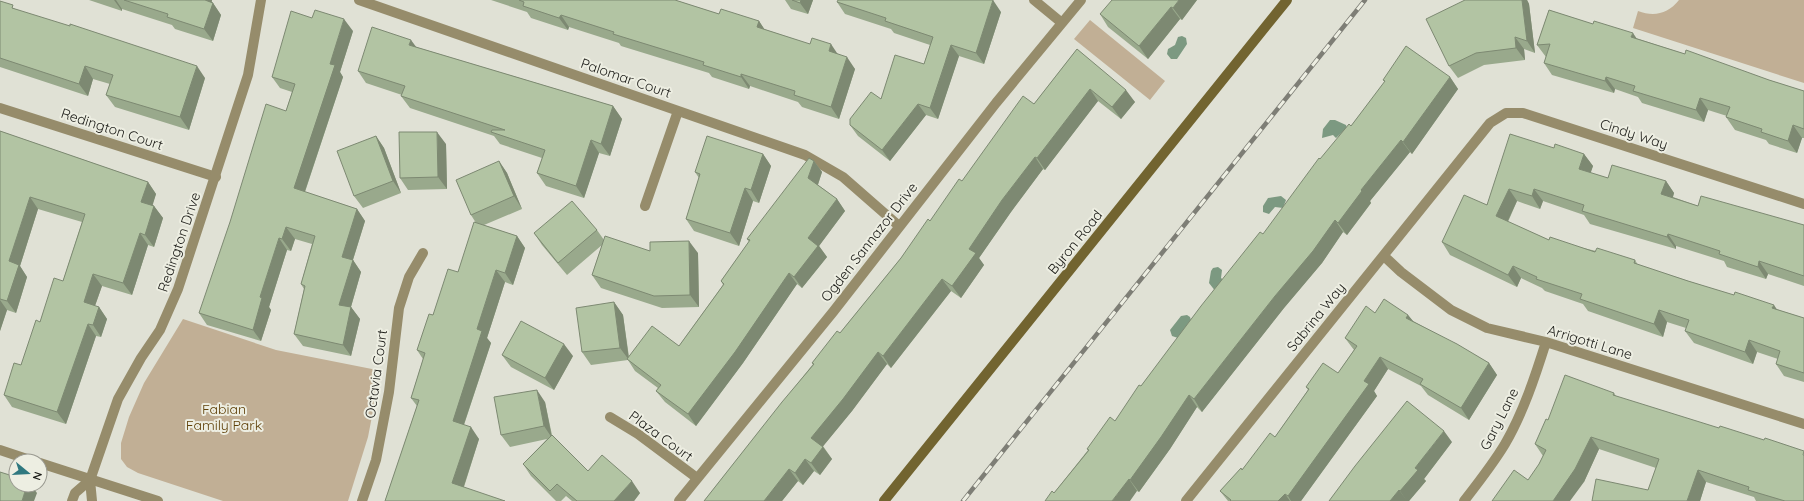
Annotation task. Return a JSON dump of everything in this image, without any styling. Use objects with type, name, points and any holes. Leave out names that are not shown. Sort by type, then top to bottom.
[{"type":"main road","name":"Byron Road","points":[[884,501],[1287,0]]},
{"type":"street","name":"Redington Drive","points":[[92,501],[90,480],[118,399],[141,358],[160,330],[178,289],[216,177],[248,75],[262,0]]},
{"type":"street","name":"Palomar Court","points":[[359,0],[806,154],[842,177],[899,226]]},
{"type":"street","points":[[1034,0],[1062,23]]},
{"type":"street","name":"Ogden Sannazor Drive","points":[[679,501],[833,312],[899,226],[1081,0]]},
{"type":"street","name":"Redington Court","points":[[0,108],[216,177]]},
{"type":"street","points":[[645,206],[678,111]]},
{"type":"street","name":"Cindy Way","points":[[1468,151],[1490,123],[1506,113],[1523,113],[1804,204]]},
{"type":"street","name":"Sabrina Way","points":[[1186,501],[1468,151]]},
{"type":"street","name":"Octavia Court","points":[[362,501],[376,460],[389,392],[399,308],[409,276],[423,253]]},
{"type":"street","name":"Arrigotti Lane","points":[[1384,256],[1401,272],[1451,310],[1487,328],[1546,342],[1804,424]]},
{"type":"street","name":"Gary Lane","points":[[1464,501],[1486,474],[1505,444],[1524,404],[1546,342]]},
{"type":"street","name":"Plaza Court","points":[[610,417],[638,434],[697,478]]},
{"type":"street","points":[[48,466],[158,501]]},
{"type":"street","name":"Redington Drive","points":[[72,501],[75,493],[90,480]]},
{"type":"green space","points":[[1679,0],[1804,0],[1804,83],[1633,28],[1638,11],[1650,14],[1660,13],[1675,5]]},
{"type":"green space","points":[[1090,20],[1165,81],[1150,100],[1074,39]]},
{"type":"green space","name":"Fabian Family Park","points":[[183,319],[276,350],[377,370],[373,411],[368,437],[348,501],[223,501],[138,473],[127,467],[121,459],[121,443],[129,417],[144,383]]},
{"type":"shaded area","points":[[1182,36],[1186,38],[1187,44],[1177,59],[1171,59],[1167,54],[1168,49],[1175,45],[1178,37]]},
{"type":"shaded area","points":[[1330,120],[1335,120],[1346,125],[1347,128],[1336,138],[1333,135],[1322,138],[1323,129]]},
{"type":"shaded area","points":[[1281,196],[1286,200],[1283,208],[1275,207],[1269,214],[1263,212],[1263,206],[1268,198]]},
{"type":"shaded area","points":[[1218,267],[1222,270],[1221,278],[1226,282],[1216,292],[1209,283],[1211,271],[1213,268]]},
{"type":"shaded area","points":[[1187,315],[1191,320],[1178,338],[1172,336],[1170,330],[1181,316]]},
{"type":"building","points":[[124,0],[205,0],[213,3],[204,29],[167,17],[168,14]]},
{"type":"building","points":[[519,0],[675,0],[719,14],[721,9],[759,21],[757,27],[810,44],[812,38],[831,44],[829,51],[847,57],[831,107],[794,95],[795,91],[741,74],[741,77],[703,65],[704,62],[613,34],[614,32],[561,15],[559,18],[523,6],[524,2]]},
{"type":"building","points":[[792,0],[801,0],[800,3]]},
{"type":"building","points":[[838,0],[993,0],[976,53],[951,45],[930,108],[918,104],[882,150],[850,125],[850,119],[871,92],[881,99],[895,55],[924,64],[933,37],[885,21],[886,18],[837,2]]},
{"type":"building","points":[[1112,0],[1179,0],[1173,8],[1171,7],[1139,46],[1100,14]]},
{"type":"building","points":[[1465,0],[1522,0],[1527,41],[1515,37],[1516,48],[1476,53],[1449,66],[1426,19]]},
{"type":"building","points":[[0,1],[13,5],[12,8],[70,26],[70,24],[197,66],[180,117],[106,95],[113,75],[85,66],[79,84],[0,58]]},
{"type":"building","points":[[315,10],[344,19],[330,64],[335,65],[294,188],[357,209],[342,257],[353,260],[339,305],[351,307],[343,345],[294,334],[305,286],[301,284],[315,236],[286,227],[282,239],[279,238],[260,297],[262,298],[253,330],[199,313],[230,222],[266,104],[286,111],[295,84],[272,77],[291,11],[312,18]]},
{"type":"building","points":[[1549,10],[1593,24],[1594,21],[1633,33],[1631,37],[1685,54],[1686,50],[1804,91],[1804,129],[1793,125],[1788,141],[1761,132],[1762,129],[1726,117],[1730,107],[1700,98],[1696,110],[1633,91],[1635,86],[1606,77],[1605,81],[1544,63],[1550,44],[1537,45]]},
{"type":"building","points":[[372,27],[411,40],[409,45],[613,106],[601,144],[591,140],[576,186],[537,173],[545,150],[491,132],[492,130],[505,130],[401,96],[405,86],[358,71]]},
{"type":"building","points":[[1406,46],[1450,77],[1403,142],[1401,140],[1361,190],[1362,191],[1338,223],[1335,220],[1313,251],[1275,296],[1194,399],[1189,395],[1130,480],[1129,479],[1112,501],[1045,501],[1052,491],[1054,493],[1089,450],[1087,449],[1110,417],[1115,421],[1139,385],[1141,386],[1201,306],[1260,232],[1263,234],[1319,158],[1320,159],[1349,124],[1351,126],[1385,81],[1383,80]]},
{"type":"building","points":[[1077,49],[1126,90],[1112,107],[1090,89],[1037,158],[1035,157],[1002,200],[969,249],[976,253],[952,286],[942,279],[883,356],[878,352],[843,399],[811,438],[823,447],[811,463],[805,459],[795,473],[789,469],[764,501],[704,501],[814,364],[812,363],[837,331],[840,333],[901,258],[928,219],[930,221],[959,179],[962,181],[1023,96],[1034,104]]},
{"type":"building","points":[[0,131],[148,182],[141,202],[154,206],[145,235],[140,233],[123,283],[93,274],[84,302],[99,307],[93,325],[88,324],[57,412],[4,395],[14,363],[21,365],[36,320],[40,322],[54,278],[63,281],[85,214],[30,197],[9,261],[19,265],[7,301],[0,299]]},
{"type":"building","points":[[399,132],[437,132],[438,177],[400,178]]},
{"type":"building","points":[[1510,134],[1554,148],[1555,144],[1584,154],[1579,169],[1608,178],[1612,165],[1666,181],[1661,194],[1698,206],[1701,196],[1804,225],[1804,276],[1759,261],[1758,267],[1719,254],[1720,251],[1668,234],[1667,237],[1582,211],[1584,205],[1534,189],[1532,196],[1509,189],[1496,216],[1549,240],[1550,237],[1595,252],[1597,248],[1635,260],[1634,263],[1688,281],[1734,295],[1735,292],[1774,305],[1772,308],[1804,318],[1804,373],[1776,364],[1780,351],[1749,340],[1745,352],[1685,331],[1689,320],[1659,310],[1654,324],[1580,299],[1582,294],[1536,279],[1537,277],[1513,266],[1508,275],[1442,242],[1464,195],[1487,205]]},
{"type":"building","points":[[376,136],[393,181],[354,196],[337,151]]},
{"type":"building","points":[[707,136],[763,154],[751,190],[745,188],[730,233],[686,219],[700,174],[695,172]]},
{"type":"building","points":[[809,158],[814,161],[808,178],[837,199],[808,238],[818,246],[794,277],[789,273],[735,352],[688,414],[656,391],[661,385],[627,359],[652,326],[679,346],[724,284],[721,281],[750,240],[747,239]]},
{"type":"building","points":[[499,161],[514,196],[471,215],[456,180]]},
{"type":"building","points":[[572,201],[597,230],[558,263],[534,233]]},
{"type":"building","points":[[474,222],[517,236],[505,273],[496,270],[477,329],[482,331],[453,421],[471,427],[452,483],[505,501],[385,501],[419,400],[411,398],[425,353],[417,350],[429,314],[433,315],[448,269],[458,272]]},
{"type":"building","points":[[605,236],[650,251],[650,242],[689,241],[690,295],[654,296],[592,275]]},
{"type":"building","points":[[1384,299],[1408,315],[1406,318],[1457,344],[1489,363],[1461,408],[1420,384],[1423,379],[1380,357],[1364,381],[1369,384],[1288,496],[1285,494],[1278,501],[1230,501],[1231,500],[1220,491],[1241,468],[1242,470],[1270,433],[1275,437],[1309,389],[1306,387],[1323,363],[1338,373],[1357,346],[1345,338],[1366,306],[1375,313]]},
{"type":"building","points":[[614,302],[620,348],[582,352],[576,308]]},
{"type":"building","points":[[521,321],[564,344],[545,378],[502,355]]},
{"type":"building","points":[[1565,375],[1614,393],[1613,395],[1719,428],[1720,426],[1764,440],[1765,438],[1804,451],[1804,501],[1785,501],[1748,490],[1749,487],[1698,470],[1687,501],[1592,501],[1596,479],[1648,490],[1659,459],[1591,437],[1575,469],[1553,501],[1492,501],[1514,470],[1528,480],[1539,464],[1546,450],[1535,444],[1546,419],[1548,420]]},
{"type":"building","points":[[537,390],[544,426],[501,435],[494,397]]},
{"type":"building","points":[[1407,401],[1444,431],[1415,468],[1418,470],[1390,501],[1329,501],[1355,466]]},
{"type":"building","points":[[552,435],[588,471],[602,455],[632,481],[614,501],[577,501],[557,484],[550,491],[523,464]]},
{"type":"building","points":[[0,472],[8,474],[8,493],[24,493],[22,501],[0,501]]},
{"type":"railway","points":[[963,501],[1365,0]]}]
